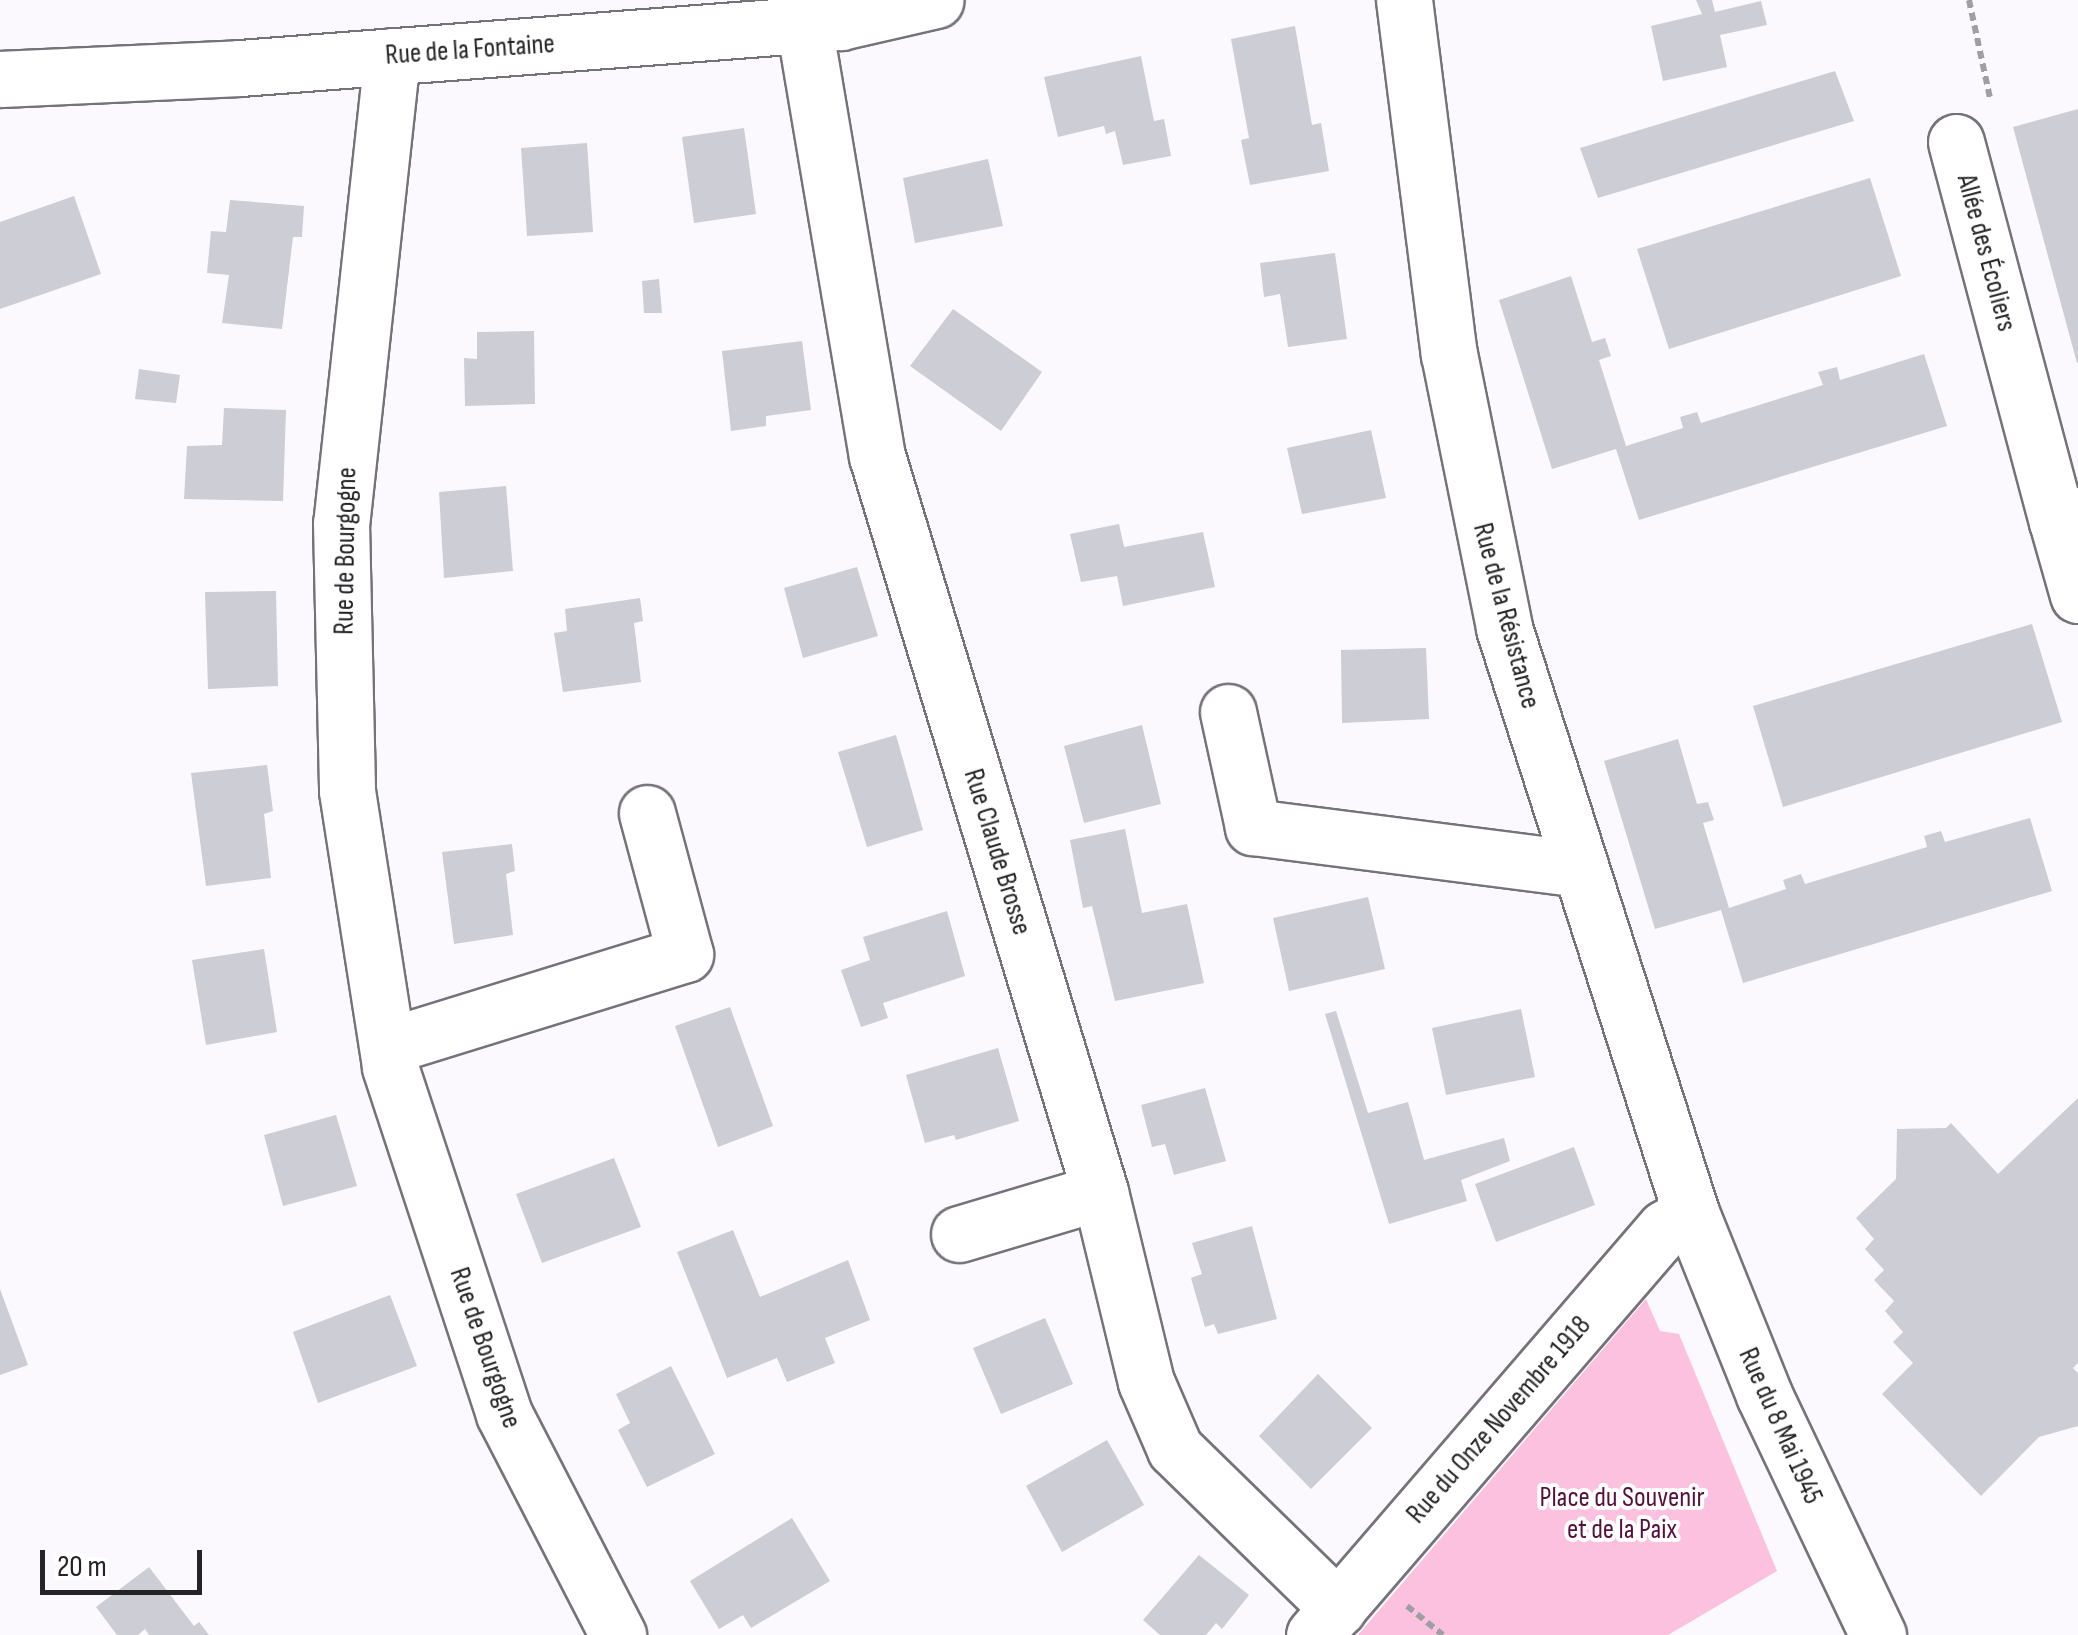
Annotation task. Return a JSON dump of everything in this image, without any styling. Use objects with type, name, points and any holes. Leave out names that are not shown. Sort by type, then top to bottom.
[{"type":"street","name":"Rue de la Fontaine","points":[[0,79],[392,56],[840,22],[936,0]]},
{"type":"street","name":"Rue de la Résistance","points":[[1404,0],[1449,354],[1504,628],[1691,1213]]},
{"type":"street","name":"Rue Claude Brosse","points":[[804,25],[877,456],[1100,1192],[1146,1382],[1175,1449],[1326,1621]]},
{"type":"street","name":"Rue de Bourgogne","points":[[392,56],[341,523],[347,792],[390,1067],[504,1414],[618,1635]]},
{"type":"street","name":"Allée des Écoliers","points":[[1956,142],[2068,518],[2078,595]]},
{"type":"street","points":[[1228,712],[1253,827],[1580,870]]},
{"type":"street","points":[[388,1046],[686,954],[648,813]]},
{"type":"street","points":[[959,1234],[1100,1192]]},
{"type":"street","name":"Rue du Onze Novembre 1918","points":[[1326,1621],[1665,1228],[1691,1213]]},
{"type":"street","name":"Rue du 8 Mai 1945","points":[[1691,1213],[1764,1394],[1878,1635]]},
{"type":"path","name":"Allée des Écoliers","points":[[1956,142],[1993,111],[1969,0]]},
{"type":"green space","name":"Place du Souvenir et de la Paix","points":[[1646,1299],[1660,1331],[1679,1334],[1777,1571],[1668,1635],[1358,1635]]},
{"type":"building","points":[[1696,0],[1712,0],[1715,12],[1761,1],[1767,25],[1720,35],[1727,67],[1663,81],[1651,26],[1702,14]]},
{"type":"building","points":[[1295,26],[1312,125],[1321,123],[1329,171],[1250,185],[1241,140],[1249,138],[1231,39]]},
{"type":"building","points":[[1141,56],[1154,121],[1164,119],[1171,156],[1123,165],[1115,131],[1106,134],[1104,126],[1058,137],[1044,77]]},
{"type":"building","points":[[1835,71],[1854,121],[1598,198],[1580,148]]},
{"type":"building","points":[[2078,109],[2078,363],[2077,363],[2013,127]]},
{"type":"building","points":[[744,128],[756,214],[694,223],[682,137]]},
{"type":"building","points":[[587,143],[593,232],[527,236],[521,148]]},
{"type":"building","points":[[988,159],[1003,226],[915,243],[903,178]]},
{"type":"building","points":[[1870,178],[1901,276],[1669,349],[1637,249]]},
{"type":"building","points":[[74,196],[101,274],[0,309],[0,222]]},
{"type":"building","points":[[230,200],[304,206],[302,237],[293,237],[282,329],[222,323],[229,275],[207,273],[211,231],[226,232]]},
{"type":"building","points":[[1335,253],[1347,339],[1288,347],[1280,294],[1264,297],[1260,263]]},
{"type":"building","points":[[1571,276],[1592,342],[1605,338],[1611,356],[1599,360],[1626,446],[1683,428],[1680,417],[1697,412],[1701,423],[1823,385],[1818,372],[1837,367],[1840,380],[1924,354],[1947,426],[1639,520],[1616,449],[1552,469],[1499,300]]},
{"type":"building","points":[[659,279],[662,313],[644,313],[642,281]]},
{"type":"building","points":[[953,309],[1042,372],[1001,431],[910,366]]},
{"type":"building","points":[[534,331],[535,404],[465,406],[464,358],[477,359],[477,332]]},
{"type":"building","points":[[802,341],[811,410],[766,416],[766,426],[731,431],[722,351]]},
{"type":"building","points":[[139,369],[180,375],[176,403],[135,399]]},
{"type":"building","points":[[224,408],[286,410],[283,501],[184,499],[187,446],[222,445]]},
{"type":"building","points":[[1371,430],[1386,498],[1302,514],[1287,448]]},
{"type":"building","points":[[506,486],[513,571],[444,578],[439,492]]},
{"type":"building","points":[[1119,524],[1124,547],[1203,532],[1215,587],[1123,606],[1117,576],[1081,582],[1070,534]]},
{"type":"building","points":[[857,567],[878,636],[803,658],[784,588]]},
{"type":"building","points":[[276,591],[278,686],[208,689],[205,592]]},
{"type":"building","points":[[640,598],[643,621],[634,623],[641,682],[563,692],[554,633],[567,631],[565,609]]},
{"type":"building","points":[[2032,624],[2062,722],[1783,807],[1753,706]]},
{"type":"building","points":[[1426,648],[1429,719],[1342,723],[1341,650]]},
{"type":"building","points":[[1142,725],[1161,804],[1084,823],[1064,746]]},
{"type":"building","points":[[896,735],[923,830],[867,847],[838,752]]},
{"type":"building","points":[[1678,739],[1697,804],[1708,802],[1714,820],[1703,823],[1729,908],[1786,889],[1783,880],[1801,874],[1805,884],[1927,847],[1924,836],[1941,831],[1945,842],[2030,818],[2052,891],[1743,983],[1721,910],[1655,929],[1604,761]]},
{"type":"building","points":[[267,765],[273,811],[264,814],[271,878],[206,886],[191,773]]},
{"type":"building","points":[[1125,829],[1142,913],[1187,904],[1204,983],[1115,1001],[1092,906],[1083,908],[1070,840]]},
{"type":"building","points":[[512,844],[515,871],[506,874],[513,935],[454,944],[442,852]]},
{"type":"building","points":[[1368,897],[1385,969],[1289,991],[1273,918]]},
{"type":"building","points":[[947,911],[965,976],[883,1003],[888,1018],[861,1027],[841,970],[870,960],[863,937]]},
{"type":"building","points":[[264,949],[277,1032],[206,1045],[192,960]]},
{"type":"building","points":[[730,1007],[773,1126],[718,1147],[675,1026]]},
{"type":"building","points":[[1521,1009],[1535,1077],[1446,1095],[1432,1028]]},
{"type":"building","points":[[1336,1011],[1368,1113],[1408,1102],[1424,1160],[1504,1138],[1510,1161],[1461,1180],[1467,1201],[1389,1224],[1325,1014]]},
{"type":"building","points":[[998,1048],[1019,1121],[956,1140],[954,1135],[925,1143],[906,1075]]},
{"type":"building","points":[[1205,1088],[1226,1161],[1174,1175],[1165,1144],[1152,1147],[1141,1105]]},
{"type":"building","points":[[2078,1098],[2078,1363],[2073,1368],[2078,1373],[2078,1426],[2039,1437],[1981,1496],[1882,1394],[1913,1363],[1893,1342],[1903,1332],[1885,1311],[1894,1301],[1874,1280],[1884,1270],[1865,1249],[1874,1239],[1856,1218],[1896,1179],[1897,1129],[1946,1128],[1951,1123],[1998,1174]]},
{"type":"building","points":[[336,1115],[357,1186],[283,1206],[264,1135]]},
{"type":"building","points":[[1574,1147],[1595,1205],[1496,1242],[1475,1184]]},
{"type":"building","points":[[614,1158],[641,1227],[542,1263],[516,1194]]},
{"type":"building","points":[[1252,1226],[1277,1319],[1218,1334],[1214,1324],[1205,1327],[1191,1278],[1202,1274],[1192,1243]]},
{"type":"building","points":[[733,1230],[760,1297],[848,1260],[870,1320],[825,1338],[835,1363],[787,1382],[777,1358],[727,1378],[677,1252]]},
{"type":"building","points":[[0,1289],[28,1365],[0,1375]]},
{"type":"building","points":[[390,1295],[417,1366],[318,1403],[293,1332]]},
{"type":"building","points":[[1045,1318],[1073,1384],[1001,1414],[973,1348]]},
{"type":"building","points":[[671,1366],[715,1454],[647,1487],[618,1430],[630,1423],[616,1394]]},
{"type":"building","points":[[1318,1374],[1372,1428],[1311,1489],[1259,1436]]},
{"type":"building","points":[[1107,1440],[1144,1505],[1062,1552],[1026,1486]]},
{"type":"building","points":[[792,1518],[830,1581],[751,1628],[743,1615],[719,1629],[690,1581]]},
{"type":"building","points":[[1199,1555],[1249,1595],[1222,1629],[1216,1623],[1206,1635],[1160,1635],[1143,1620]]},
{"type":"building","points":[[149,1567],[194,1626],[199,1622],[209,1635],[149,1635],[145,1629],[138,1635],[117,1635],[96,1607]]}]
